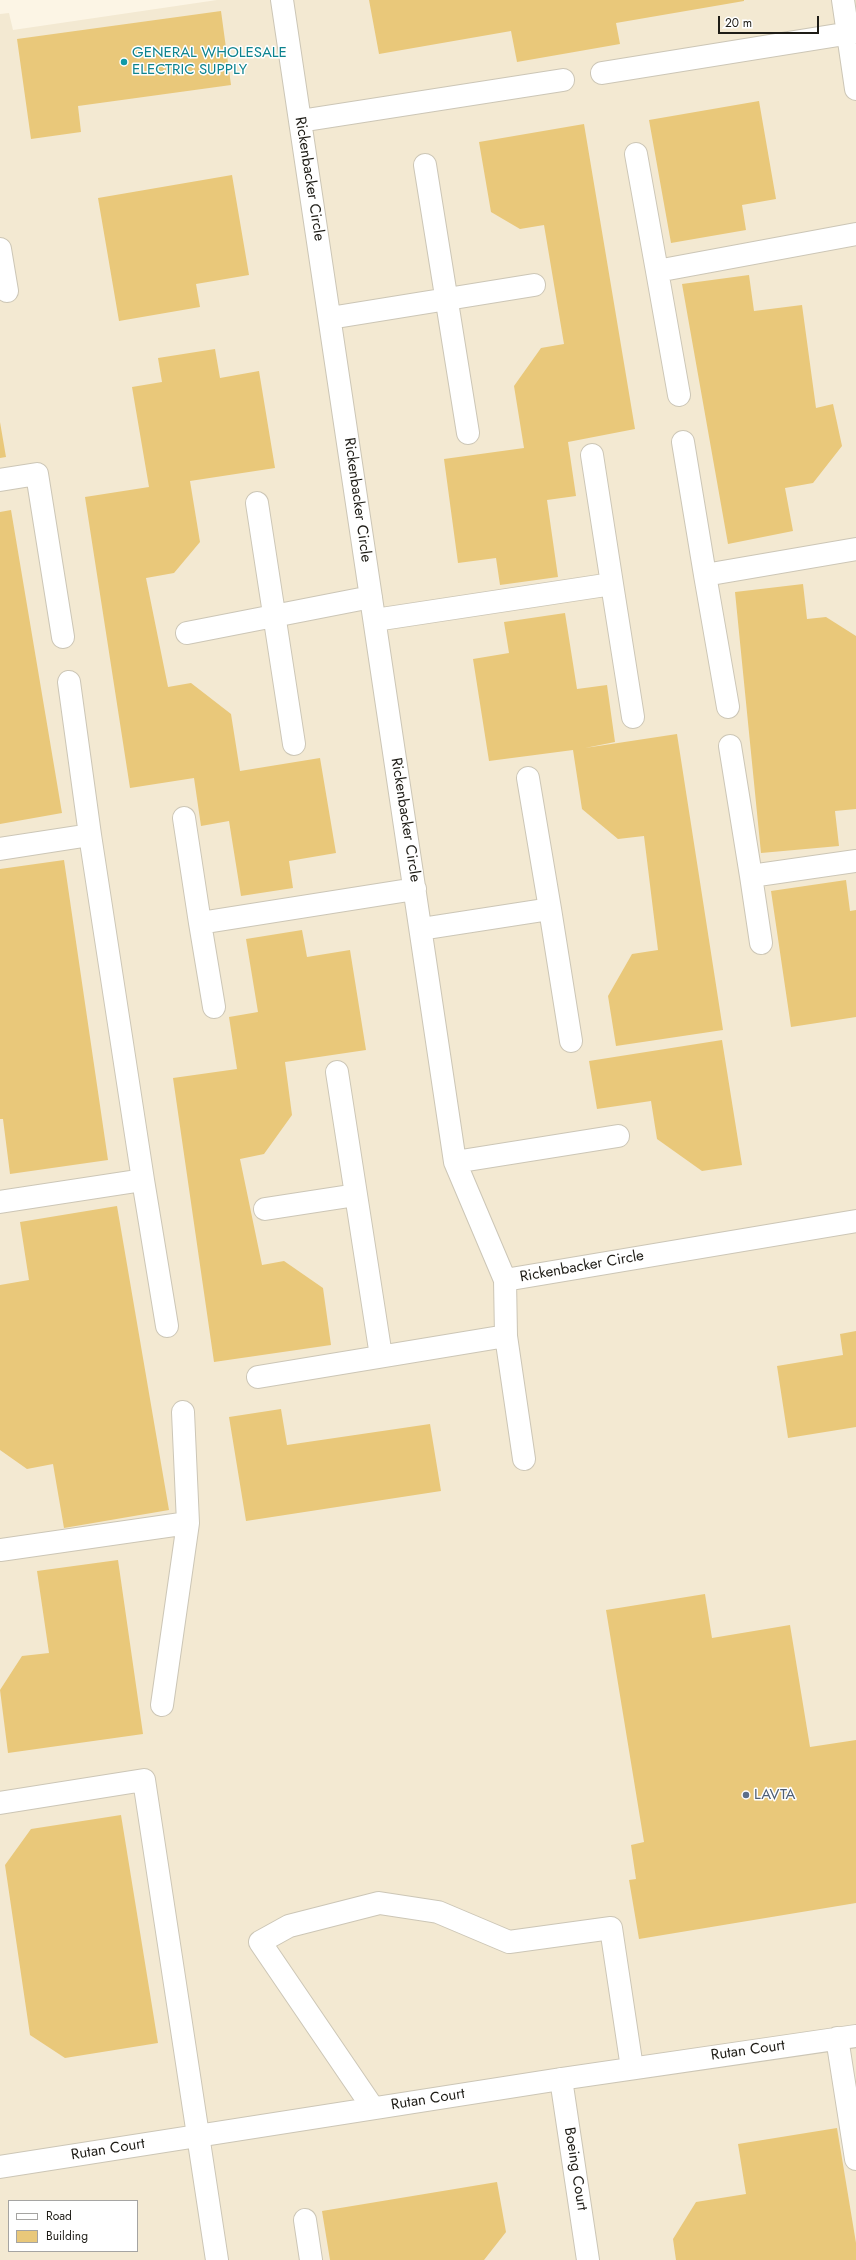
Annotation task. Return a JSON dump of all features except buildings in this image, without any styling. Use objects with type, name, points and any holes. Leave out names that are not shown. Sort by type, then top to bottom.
[{"type":"street","name":"Rickenbacker Circle","points":[[282,0],[455,1162],[505,1280],[856,1221]]},
{"type":"street","points":[[843,0],[852,33],[856,89]]},
{"type":"street","points":[[602,73],[852,33]]},
{"type":"street","points":[[300,121],[563,80]]},
{"type":"street","points":[[636,154],[679,395]]},
{"type":"street","points":[[425,165],[468,433]]},
{"type":"street","points":[[657,271],[856,234]]},
{"type":"street","points":[[0,249],[7,291]]},
{"type":"street","points":[[330,318],[534,285]]},
{"type":"street","points":[[683,442],[728,707]]},
{"type":"street","points":[[592,455],[633,717]]},
{"type":"street","points":[[0,480],[37,474],[62,637]]},
{"type":"street","points":[[257,503],[294,744]]},
{"type":"street","points":[[705,575],[856,549]]},
{"type":"street","points":[[375,620],[612,584]]},
{"type":"street","points":[[187,633],[371,597]]},
{"type":"street","points":[[68,682],[143,1180],[167,1326]]},
{"type":"street","points":[[730,746],[752,876],[761,943]]},
{"type":"street","points":[[528,778],[571,1041]]},
{"type":"street","points":[[184,818],[214,1007]]},
{"type":"street","points":[[0,849],[90,835]]},
{"type":"street","points":[[752,876],[856,861]]},
{"type":"street","points":[[200,923],[415,889]]},
{"type":"street","points":[[421,929],[550,908]]},
{"type":"street","points":[[337,1072],[381,1356]]},
{"type":"street","points":[[455,1162],[618,1136]]},
{"type":"street","points":[[0,1202],[143,1180]]},
{"type":"street","points":[[265,1209],[356,1195]]},
{"type":"street","points":[[505,1280],[506,1336],[524,1459]]},
{"type":"street","points":[[258,1377],[506,1336]]},
{"type":"street","points":[[162,1706],[188,1523],[183,1412]]},
{"type":"street","points":[[0,1550],[188,1523]]},
{"type":"street","points":[[0,1803],[144,1780],[217,2260]]},
{"type":"street","points":[[373,2108],[260,1942],[289,1926],[379,1903],[438,1912],[509,1942],[611,1928],[632,2068]]},
{"type":"street","points":[[846,2037],[856,2159]]},
{"type":"street","name":"Rutan Court","points":[[0,2167],[632,2068],[846,2037]]},
{"type":"street","name":"Boeing Court","points":[[561,2079],[588,2260]]},
{"type":"street","points":[[305,2220],[312,2260]]},
{"type":"shaded area","points":[[217,0],[856,0],[856,2260],[0,2260],[0,14],[9,13],[13,30]]},
{"type":"place","name":"GENERAL WHOLESALE ELECTRIC SUPPLY","points":[[124,62]]},
{"type":"place","name":"LAVTA","points":[[746,1795]]}]
